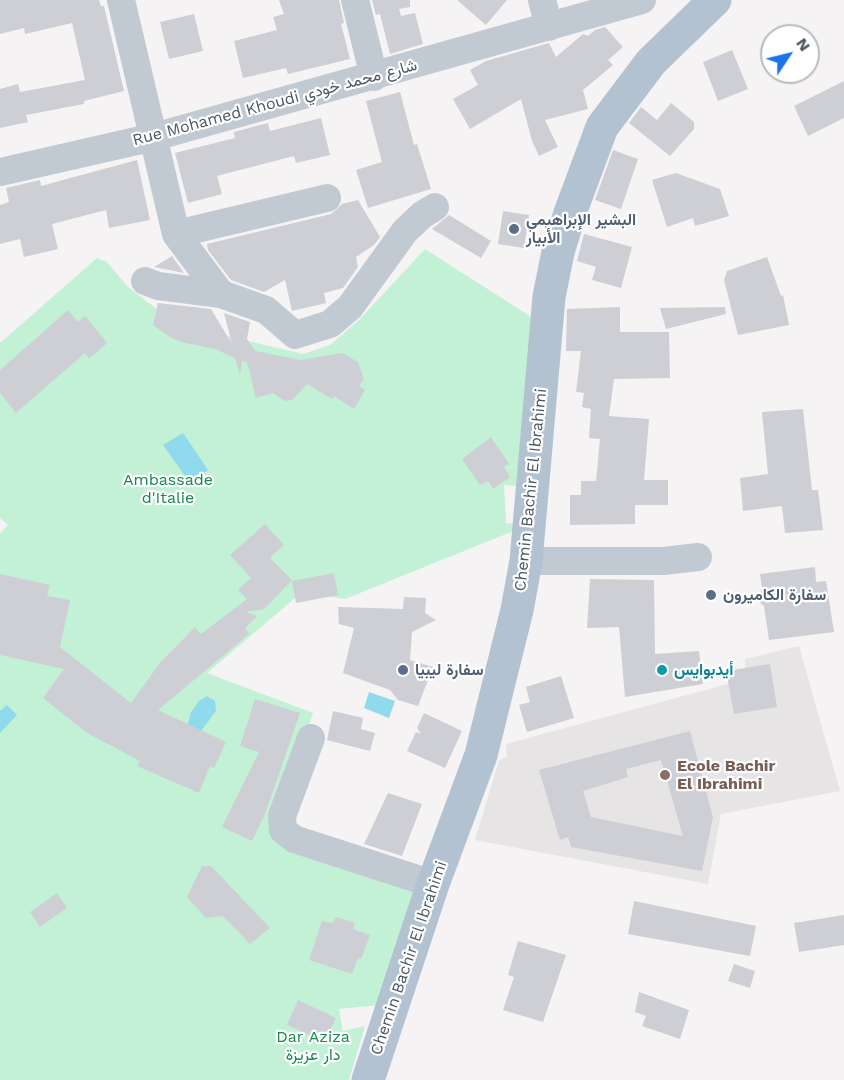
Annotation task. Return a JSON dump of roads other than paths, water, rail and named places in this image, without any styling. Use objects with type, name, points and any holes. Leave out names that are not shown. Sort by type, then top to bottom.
[{"type":"main road","name":"Chemin Bachir El Ibrahimi","points":[[368,1080],[433,884],[483,749],[526,561],[549,297],[558,252],[570,213],[602,127],[651,62],[715,0]]},
{"type":"street","points":[[121,0],[176,234],[221,294]]},
{"type":"street","points":[[355,0],[374,77]]},
{"type":"street","name":"Rue Mohamed Khoudi شارع محمد خودي","points":[[0,172],[154,137],[374,77],[545,13],[642,0]]},
{"type":"street","points":[[176,234],[327,198]]},
{"type":"street","points":[[145,281],[158,286],[221,294],[266,310],[295,335],[330,324],[350,307],[405,231],[422,215],[435,207]]},
{"type":"street","points":[[526,561],[664,561],[698,557]]},
{"type":"street","points":[[311,738],[282,816],[283,830],[294,839],[433,884]]},
{"type":"water","points":[[183,433],[208,470],[190,483],[163,445]]},
{"type":"water","points":[[369,692],[395,701],[389,718],[364,708]]},
{"type":"water","points":[[207,696],[215,701],[216,711],[201,731],[190,730],[188,724],[191,712],[199,701]]},
{"type":"water","points":[[7,705],[17,715],[0,733],[0,711]]},
{"type":"place","name":"البشير الإبراهيمي الأبيار","points":[[514,229]]},
{"type":"place","name":"سفارة الكاميرون","points":[[711,595]]},
{"type":"place","name":"سفارة ليبيا","points":[[403,670]]},
{"type":"place","name":"أيدبوايس","points":[[662,670]]},
{"type":"place","name":"Ecole Bachir El Ibrahimi","points":[[665,775]]},
{"type":"park label","name":"Ambassade d'Italie","points":[[168,489]]},
{"type":"park label","name":"Dar Aziza دار عزيزة","points":[[313,1046]]}]
